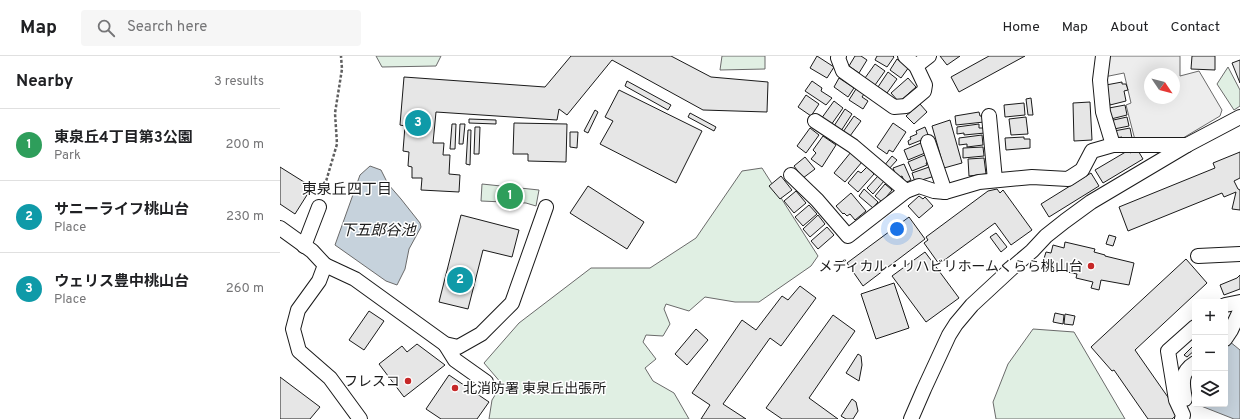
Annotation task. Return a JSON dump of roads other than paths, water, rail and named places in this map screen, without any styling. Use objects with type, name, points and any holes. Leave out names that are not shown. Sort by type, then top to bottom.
[{"type":"street","points":[[839,56],[838,58],[842,71],[894,107],[906,106],[924,91],[925,85],[916,66],[905,56]]},
{"type":"street","points":[[916,66],[929,56]]},
{"type":"street","points":[[1103,56],[1100,80],[1103,112],[1113,145]]},
{"type":"street","points":[[989,116],[995,180]]},
{"type":"street","points":[[911,419],[949,335],[956,324],[972,305],[1032,251],[1046,236],[1091,202],[1187,145],[1240,117]]},
{"type":"street","points":[[814,121],[853,146],[906,191]]},
{"type":"street","points":[[928,142],[945,192]]},
{"type":"street","points":[[791,175],[817,200],[848,236],[906,191],[919,186],[934,191],[945,192],[979,182],[995,180],[1032,177],[1068,179],[1082,170],[1092,151],[1113,145],[1187,145]]},
{"type":"street","points":[[304,246],[319,207]]},
{"type":"street","points":[[445,344],[458,347],[481,334],[512,303],[546,207]]},
{"type":"street","points":[[280,228],[312,251],[325,265],[355,278],[445,344],[455,360],[486,382]]},
{"type":"street","points":[[1198,256],[1240,254]]},
{"type":"street","points":[[325,265],[319,281],[298,310],[293,329],[299,351],[330,378],[360,419]]},
{"type":"street","points":[[1228,304],[1240,302]]},
{"type":"street","points":[[1228,335],[1240,311]]},
{"type":"street","points":[[1182,419],[1183,415],[1176,400],[1168,350],[1192,330]]},
{"type":"street","points":[[1188,419],[1188,405],[1185,399],[1183,380],[1186,370],[1192,364]]},
{"type":"water","name":"下五郎谷池","points":[[370,166],[381,170],[388,184],[420,223],[421,227],[409,249],[405,269],[397,285],[386,281],[335,245],[360,175]]},
{"type":"water","points":[[1228,342],[1240,350],[1240,419],[1234,419],[1204,407],[1228,407]]},
{"type":"place","name":"ウェリス豊中桃山台","points":[[418,123]]},
{"type":"place","name":"東泉丘4丁目第3公園","points":[[510,196]]},
{"type":"place","name":"メディカル・リハビリホームくらら桃山台","points":[[1091,266]]},
{"type":"place","name":"サニーライフ桃山台","points":[[460,280]]},
{"type":"place","name":"フレスコ","points":[[408,381]]},
{"type":"place","name":"北消防署 東泉丘出張所","points":[[455,388]]},
{"type":"district","name":"東泉丘四丁目","points":[[347,189]]}]
